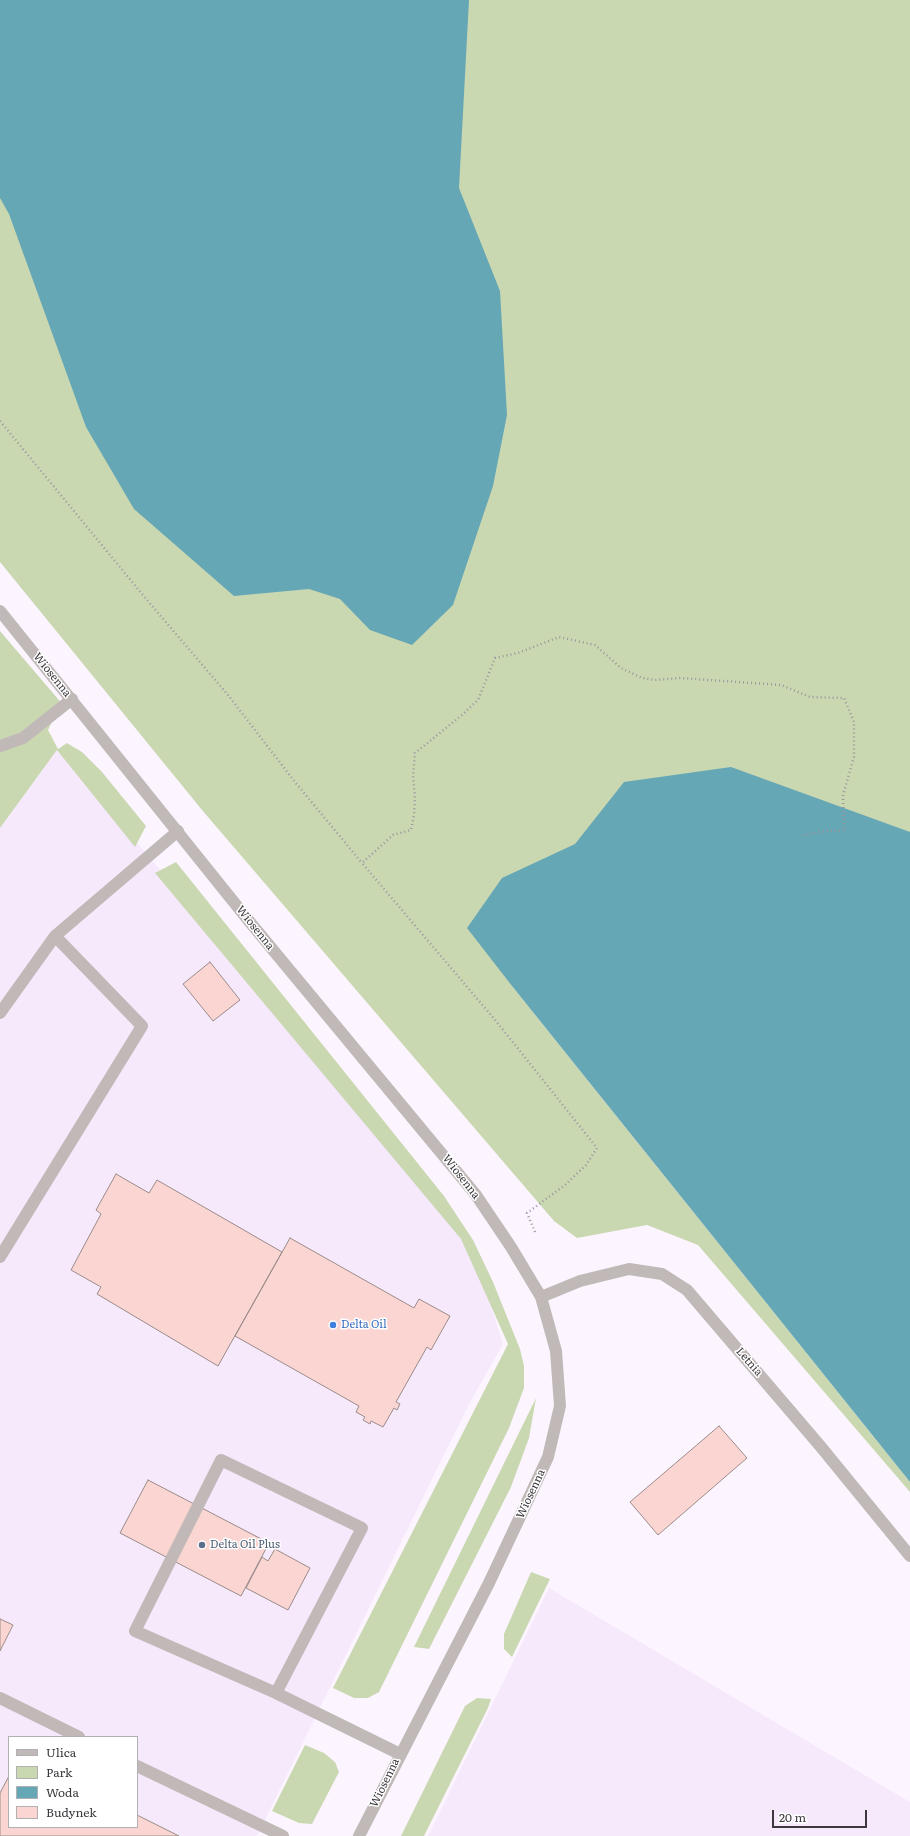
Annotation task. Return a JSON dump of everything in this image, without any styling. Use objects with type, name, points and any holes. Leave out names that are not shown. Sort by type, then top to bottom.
[{"type":"street","name":"Wiosenna","points":[[0,611],[249,921],[476,1195],[511,1247],[541,1297],[556,1351],[560,1406],[548,1457],[489,1583],[359,1836]]},
{"type":"street","points":[[0,746],[23,738],[72,699]]},
{"type":"street","points":[[0,1013],[55,936],[178,831]]},
{"type":"street","points":[[0,1257],[142,1026],[55,936]]},
{"type":"street","name":"Letnia","points":[[541,1297],[580,1281],[630,1269],[662,1274],[687,1290],[822,1447],[910,1556]]},
{"type":"street","points":[[276,1692],[362,1528],[221,1460],[136,1630],[276,1692],[400,1754]]},
{"type":"street","points":[[0,1698],[77,1736]]},
{"type":"street","points":[[138,1766],[283,1836]]},
{"type":"path","points":[[0,421],[142,594],[228,695],[295,782],[496,1021],[597,1148],[586,1165],[565,1185],[527,1213],[535,1232]]},
{"type":"path","points":[[362,863],[393,835],[410,830],[415,804],[413,776],[415,752],[462,715],[478,700],[495,658],[518,653],[559,637],[595,645],[621,668],[642,678],[655,680],[680,678],[781,686],[810,697],[844,698],[854,722],[854,757],[843,795],[845,814],[844,831],[825,831],[801,836]]},
{"type":"shaded area","points":[[58,749],[449,1212],[474,1254],[503,1344],[469,1404],[257,1836],[0,1836],[0,828]]},
{"type":"shaded area","points":[[549,1588],[910,1802],[910,1836],[428,1836]]},
{"type":"green space","points":[[368,0],[910,0],[910,847],[512,986],[910,1482],[910,1492],[698,1245],[647,1225],[577,1238],[554,1221],[202,810],[0,562],[0,116]]},
{"type":"green space","points":[[0,631],[64,706],[57,712],[48,730],[58,749],[67,743],[82,752],[102,772],[146,826],[135,847],[57,750],[0,828]]},
{"type":"green space","points":[[176,862],[444,1196],[473,1240],[493,1282],[520,1349],[524,1366],[524,1388],[509,1428],[379,1692],[368,1698],[354,1698],[333,1688],[508,1344],[461,1239],[155,873]]},
{"type":"green space","points":[[536,1398],[529,1438],[511,1487],[429,1649],[414,1647]]},
{"type":"green space","points":[[531,1572],[550,1579],[512,1657],[504,1649],[504,1634]]},
{"type":"green space","points":[[477,1698],[491,1699],[488,1708],[424,1836],[401,1836],[465,1706]]},
{"type":"green space","points":[[305,1745],[324,1753],[335,1762],[339,1772],[312,1824],[299,1823],[272,1811]]},
{"type":"water","points":[[0,0],[469,0],[459,188],[500,291],[507,415],[493,486],[453,605],[412,645],[370,630],[340,599],[309,589],[234,596],[134,509],[86,427],[9,214],[0,198]]},
{"type":"water","points":[[731,767],[910,832],[910,1482],[467,928],[502,878],[575,844],[624,782]]},
{"type":"building","points":[[210,962],[240,1000],[213,1021],[183,984]]},
{"type":"building","points":[[116,1174],[149,1193],[157,1180],[282,1252],[218,1366],[97,1294],[101,1287],[71,1270],[101,1214],[96,1210]]},
{"type":"building","points":[[290,1238],[414,1308],[419,1299],[450,1316],[431,1350],[427,1347],[396,1402],[400,1404],[397,1410],[394,1408],[383,1427],[371,1421],[370,1424],[363,1420],[365,1417],[356,1412],[359,1406],[235,1336]]},
{"type":"building","points":[[719,1426],[747,1458],[658,1535],[630,1502]]},
{"type":"building","points":[[148,1480],[269,1543],[241,1596],[120,1533]]},
{"type":"building","points":[[275,1549],[310,1568],[288,1610],[246,1588],[262,1557],[268,1561]]},
{"type":"building","points":[[0,1619],[13,1625],[0,1651]]},
{"type":"building","points":[[8,1778],[8,1828],[138,1828],[138,1816],[179,1836],[0,1836],[0,1793]]},
{"type":"place","name":"Delta Oil","points":[[333,1325]]},
{"type":"place","name":"Delta Oil Plus","points":[[202,1545]]}]
